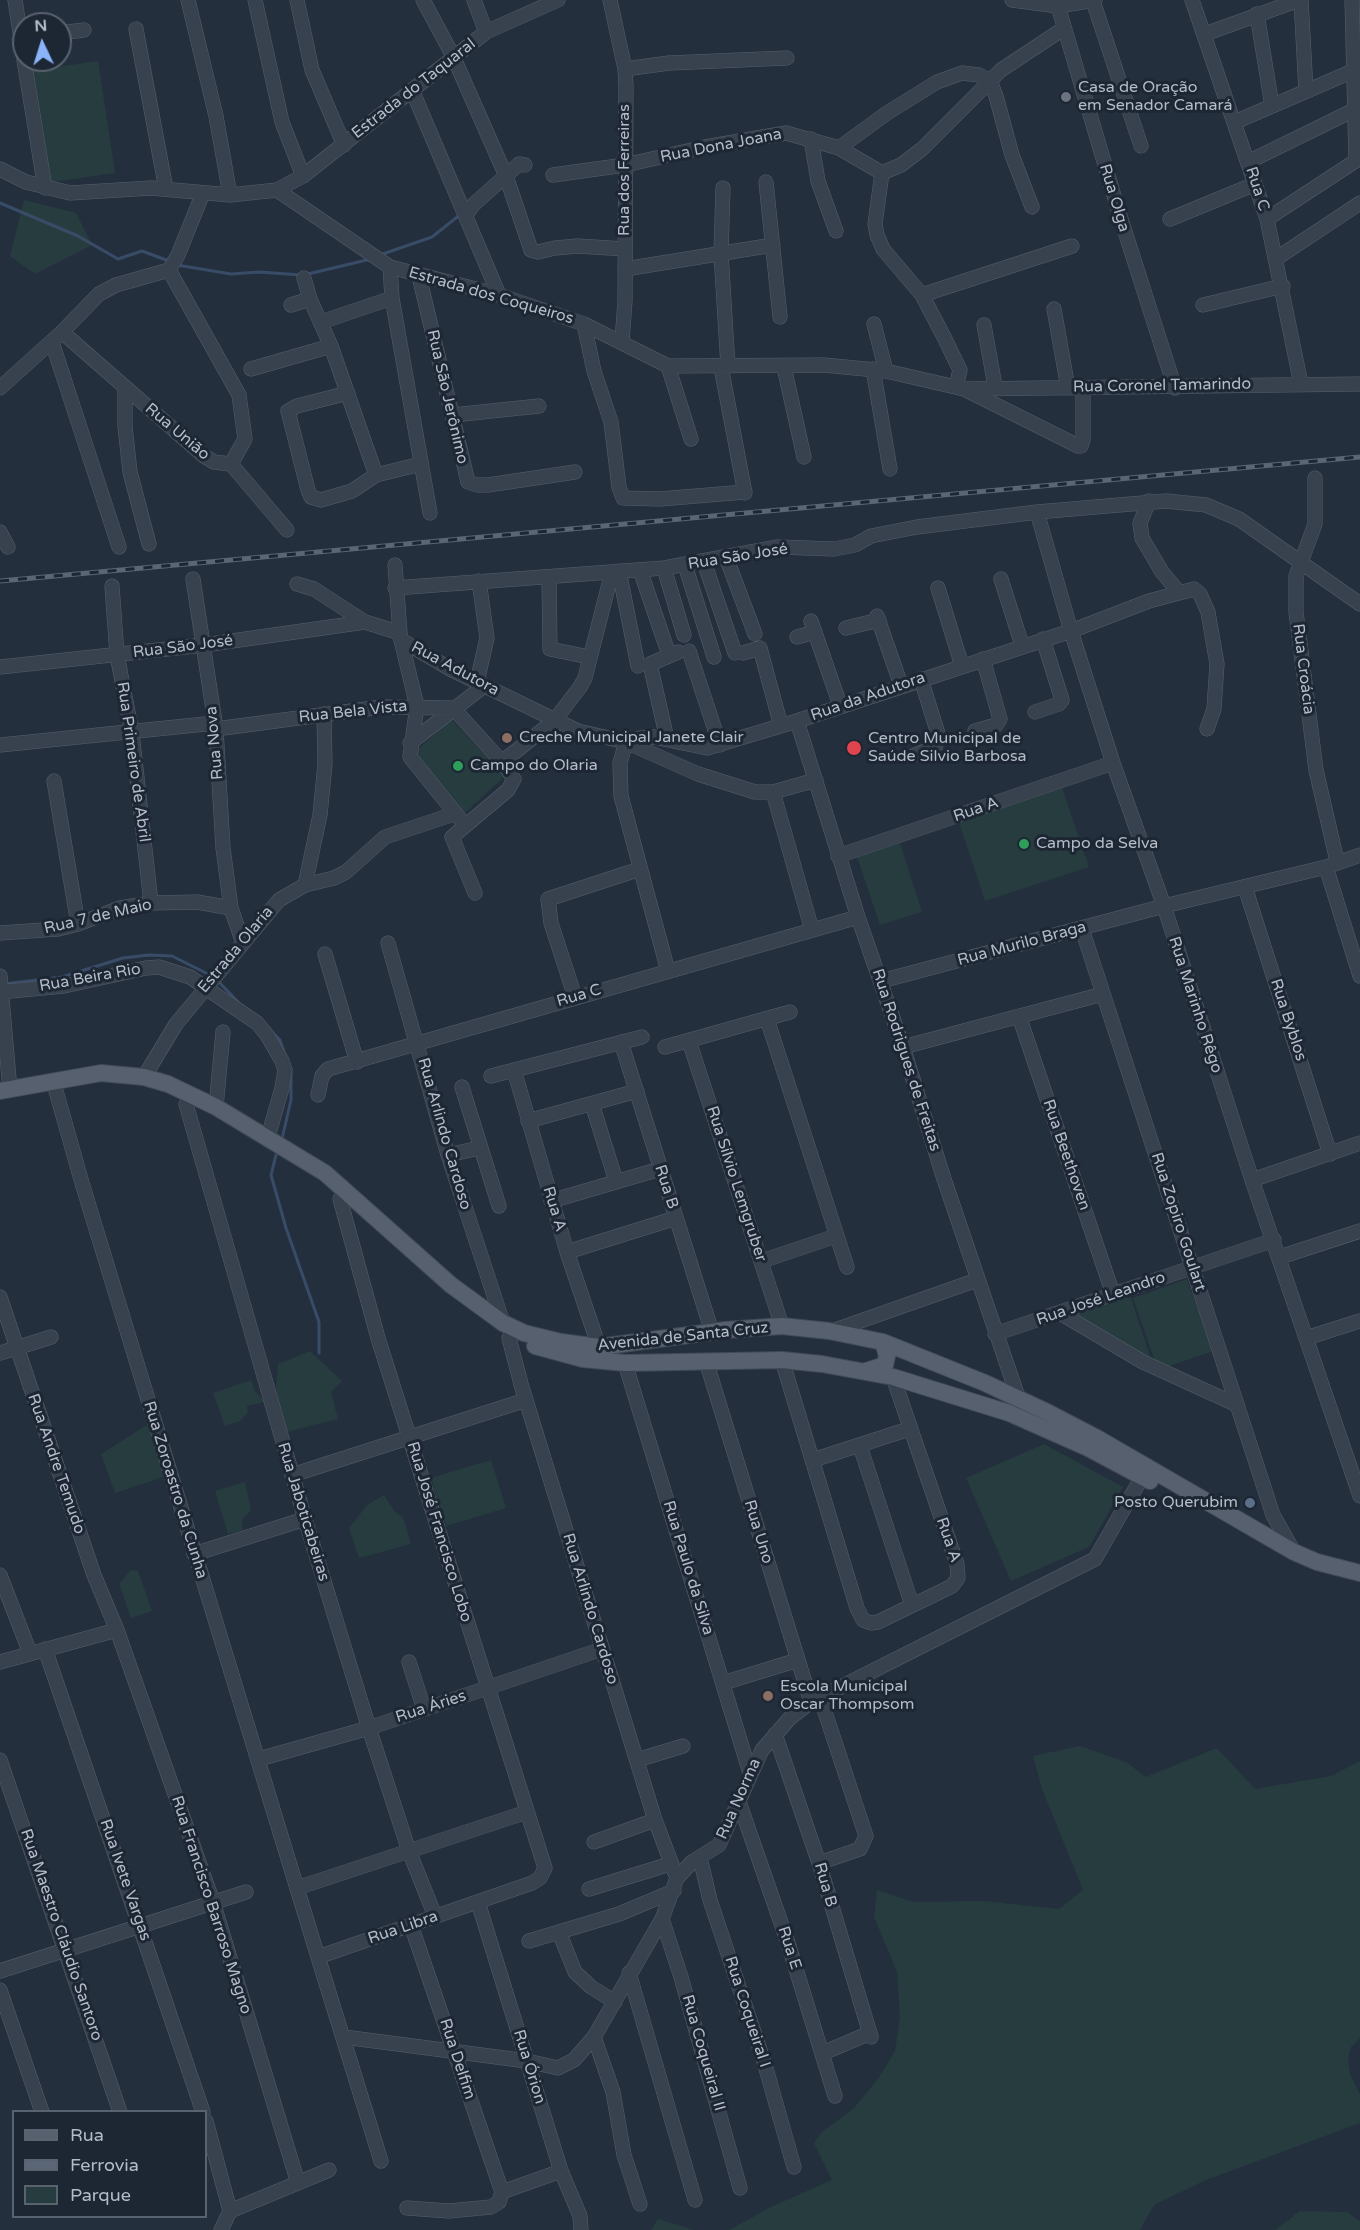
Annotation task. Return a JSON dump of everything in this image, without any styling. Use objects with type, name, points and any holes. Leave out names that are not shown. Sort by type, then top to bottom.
[{"type":"main road","name":"Avenida de Santa Cruz","points":[[3,1094],[101,1073],[144,1077],[186,1092],[216,1107],[277,1147],[340,1199],[465,1311],[557,1354],[625,1363],[782,1360],[893,1377],[1009,1413],[1088,1448],[1290,1559],[1360,1582]]},
{"type":"main road","name":"Avenida de Santa Cruz","points":[[3,1094],[56,1091],[94,1085],[130,1085],[149,1089],[186,1104],[277,1147],[325,1173],[451,1285],[506,1330],[599,1347],[712,1332],[782,1326],[829,1331],[883,1342],[1018,1397],[1107,1444],[1294,1552],[1317,1562],[1360,1573]]},
{"type":"main road","points":[[706,1361],[705,1343],[712,1332]]},
{"type":"main road","points":[[862,1371],[876,1370],[885,1365],[887,1356],[883,1342]]},
{"type":"street","points":[[188,0],[216,116],[230,195]]},
{"type":"street","points":[[255,0],[282,122],[303,176]]},
{"type":"street","points":[[297,0],[312,70],[344,144]]},
{"type":"street","points":[[423,0],[453,56],[506,176],[529,247],[534,252],[578,246],[625,249]]},
{"type":"street","points":[[474,0],[486,32]]},
{"type":"street","name":"Rua dos Ferreiras","points":[[610,0],[625,69],[625,269],[622,342]]},
{"type":"street","points":[[1012,0],[1058,6],[1094,0],[1141,146]]},
{"type":"street","name":"Rua C","points":[[1192,0],[1267,219],[1283,286],[1301,384]]},
{"type":"street","points":[[1205,34],[1300,0],[1306,91]]},
{"type":"street","points":[[1267,219],[1358,159],[1354,110],[1352,0]]},
{"type":"street","name":"Estrada do Taquaral","points":[[277,190],[303,176],[486,32],[548,1]]},
{"type":"street","name":"Rua Olga","points":[[1058,6],[1063,29],[1175,388]]},
{"type":"street","points":[[1257,14],[1272,106]]},
{"type":"street","points":[[136,29],[166,189]]},
{"type":"street","points":[[960,388],[960,370],[921,295],[884,249],[877,236],[875,224],[882,173],[901,165],[922,149],[1001,70],[1063,29]]},
{"type":"street","points":[[72,32],[84,30]]},
{"type":"street","points":[[625,69],[669,63],[787,58]]},
{"type":"street","points":[[1235,122],[1353,71]]},
{"type":"street","points":[[26,72],[45,188]]},
{"type":"street","points":[[839,148],[897,107],[951,76],[971,73],[990,81]]},
{"type":"street","points":[[990,81],[1012,154],[1032,207]]},
{"type":"street","points":[[412,90],[499,295]]},
{"type":"street","points":[[1248,162],[1354,110]]},
{"type":"street","name":"Rua Dona Joana","points":[[553,175],[625,165],[786,133],[839,148],[882,173]]},
{"type":"street","points":[[812,139],[819,181],[836,231]]},
{"type":"street","points":[[465,212],[519,164],[525,165]]},
{"type":"street","points":[[0,169],[45,188],[70,193],[166,189],[230,195],[277,190]]},
{"type":"street","points":[[766,182],[780,317]]},
{"type":"street","points":[[1170,219],[1255,184]]},
{"type":"street","points":[[584,324],[594,371],[611,422],[621,496],[630,500],[745,493],[725,367],[723,188]]},
{"type":"street","name":"Estrada dos Coqueiros","points":[[277,190],[379,260],[419,276],[499,295],[584,324],[668,366],[824,365],[879,370],[960,388],[1074,445],[1081,446],[1083,387]]},
{"type":"street","points":[[0,388],[106,289],[173,264],[203,193]]},
{"type":"street","points":[[1277,258],[1360,203]]},
{"type":"street","points":[[625,269],[773,245]]},
{"type":"street","points":[[921,295],[1072,246]]},
{"type":"street","points":[[379,260],[392,298],[430,513]]},
{"type":"street","points":[[173,264],[239,395],[244,440],[231,464]]},
{"type":"street","name":"Rua São Jerônimo","points":[[419,276],[453,415],[465,476],[472,484],[575,472]]},
{"type":"street","points":[[304,278],[310,299],[332,346],[376,475]]},
{"type":"street","points":[[1203,305],[1283,286]]},
{"type":"street","points":[[321,322],[392,298]]},
{"type":"street","points":[[291,305],[310,299]]},
{"type":"street","points":[[1054,309],[1068,388]]},
{"type":"street","points":[[874,324],[890,469]]},
{"type":"street","points":[[984,325],[995,386]]},
{"type":"street","points":[[57,337],[119,547]]},
{"type":"street","name":"Rua União","points":[[57,337],[125,388],[204,456],[214,462],[231,464],[287,530]]},
{"type":"street","points":[[251,369],[332,346]]},
{"type":"street","points":[[668,366],[691,439]]},
{"type":"street","points":[[784,367],[804,457]]},
{"type":"street","name":"Rua Coronel Tamarindo","points":[[960,388],[995,386],[1034,390],[1083,387],[1175,388],[1360,384]]},
{"type":"street","points":[[125,388],[125,426],[130,472],[149,544]]},
{"type":"street","points":[[348,393],[297,406],[288,411],[311,497],[321,500],[352,491],[376,475],[421,465]]},
{"type":"street","points":[[453,415],[538,406]]},
{"type":"street","name":"Rua Croácia","points":[[1315,478],[1316,524],[1296,576],[1296,612],[1316,770],[1331,864],[1360,976]]},
{"type":"street","points":[[1207,729],[1212,719],[1216,695],[1212,626],[1200,594],[1194,589],[1178,591],[1162,572],[1142,538],[1140,523],[1149,501],[1186,501],[1222,511],[1303,562],[1360,604]]},
{"type":"street","name":"Rua São José","points":[[395,588],[664,568],[778,547],[824,550],[845,548],[871,536],[900,530],[1037,512],[1149,501]]},
{"type":"street","name":"Rua Marinho Rêgo","points":[[1037,512],[1071,631],[1113,763],[1164,906],[1252,1180],[1360,1496]]},
{"type":"street","points":[[0,532],[8,547]]},
{"type":"street","points":[[726,557],[755,634]]},
{"type":"street","points":[[704,562],[739,653],[760,648],[781,726]]},
{"type":"street","points":[[395,564],[395,588],[401,636],[417,706],[417,721],[409,754],[413,764],[454,814],[466,825]]},
{"type":"street","points":[[685,565],[714,657]]},
{"type":"street","points":[[664,568],[684,635]]},
{"type":"street","points":[[640,570],[720,745]]},
{"type":"street","points":[[502,762],[554,721],[585,678],[589,657],[615,572]]},
{"type":"street","points":[[615,572],[638,666]]},
{"type":"street","points":[[549,577],[550,649],[589,657]]},
{"type":"street","name":"Rua Nova","points":[[193,579],[216,726],[223,848],[231,908]]},
{"type":"street","points":[[1001,579],[1023,645]]},
{"type":"street","points":[[410,743],[480,684],[487,638],[479,581]]},
{"type":"street","name":"Rua Adutora","points":[[297,584],[314,589],[365,622],[401,636],[480,684],[554,721]]},
{"type":"street","name":"Rua Primeiro de Abril","points":[[112,586],[117,655],[132,733],[151,903]]},
{"type":"street","points":[[938,588],[962,666]]},
{"type":"street","name":"Rua da Adutora","points":[[554,721],[578,731],[626,742],[642,737],[668,739],[698,748],[720,745],[1071,631],[1178,591]]},
{"type":"street","points":[[846,628],[878,618],[902,685]]},
{"type":"street","name":"Rua São José","points":[[0,667],[204,645],[365,622]]},
{"type":"street","points":[[797,637],[813,626],[840,705]]},
{"type":"street","points":[[1035,712],[1059,704],[1062,700],[1043,639]]},
{"type":"street","points":[[668,739],[650,664],[678,650]]},
{"type":"street","points":[[975,731],[996,725],[1000,719],[984,659]]},
{"type":"street","points":[[915,755],[935,747],[939,737],[921,679]]},
{"type":"street","name":"Rua Bela Vista","points":[[0,745],[216,726],[381,707],[453,708]]},
{"type":"street","points":[[453,708],[513,777],[512,785],[454,833],[453,840],[475,893]]},
{"type":"street","points":[[305,885],[321,805],[325,764],[324,714]]},
{"type":"street","name":"Rua Rodrigues de Freitas","points":[[797,721],[838,856],[903,1047],[977,1280],[1018,1397]]},
{"type":"street","points":[[668,971],[621,796],[620,763],[626,742],[737,788],[773,792],[816,780]]},
{"type":"street","name":"Rua A","points":[[838,856],[1113,763]]},
{"type":"street","points":[[54,781],[78,924]]},
{"type":"street","points":[[773,792],[812,930]]},
{"type":"street","name":"Estrada Olaria","points":[[144,1077],[170,1033],[207,985],[279,900],[305,885],[334,878],[346,872],[385,837],[454,814]]},
{"type":"street","name":"Rua Murilo Braga","points":[[881,981],[1360,855]]},
{"type":"street","points":[[575,997],[547,906],[550,896],[640,869]]},
{"type":"street","name":"Rua Byblos","points":[[1245,887],[1330,1154]]},
{"type":"street","name":"Rua 7 de Maio","points":[[0,933],[78,924],[120,908],[151,903],[197,902],[231,908]]},
{"type":"street","points":[[231,908],[243,943]]},
{"type":"street","name":"Rua C","points":[[318,1095],[322,1076],[328,1069],[858,917]]},
{"type":"street","name":"Rua Zopiro Goulart","points":[[1082,929],[1273,1515],[1294,1552]]},
{"type":"street","name":"Rua Arlindo Cardoso","points":[[388,943],[448,1155],[506,1330],[602,1649],[676,1884]]},
{"type":"street","points":[[325,954],[357,1062]]},
{"type":"street","name":"Rua Beira Rio","points":[[0,985],[63,986],[131,969],[153,968],[175,971],[207,985],[257,1023],[282,1061],[285,1070],[277,1147]]},
{"type":"street","points":[[0,985],[3,1094]]},
{"type":"street","points":[[903,1047],[1103,994]]},
{"type":"street","points":[[665,1047],[790,1012]]},
{"type":"street","name":"Rua Beethoven","points":[[1019,1016],[1113,1294]]},
{"type":"street","points":[[767,1019],[847,1267]]},
{"type":"street","points":[[216,1107],[223,1032]]},
{"type":"street","points":[[491,1076],[642,1037]]},
{"type":"street","name":"Rua Sílvio Lemgruber","points":[[689,1041],[782,1326]]},
{"type":"street","name":"Rua B","points":[[621,1042],[712,1332]]},
{"type":"street","name":"Rua A","points":[[514,1070],[551,1202],[599,1347]]},
{"type":"street","points":[[462,1087],[479,1148],[499,1206]]},
{"type":"street","name":"Rua Zoroastro da Cunha","points":[[56,1091],[194,1554],[297,1888]]},
{"type":"street","points":[[528,1122],[637,1091]]},
{"type":"street","name":"Rua Jaboticabeiras","points":[[186,1104],[292,1475],[369,1728],[409,1851],[435,1917]]},
{"type":"street","points":[[592,1104],[616,1181]]},
{"type":"street","points":[[1252,1180],[1360,1143]]},
{"type":"street","points":[[448,1155],[479,1148]]},
{"type":"street","points":[[551,1202],[660,1169]]},
{"type":"street","name":"Rua José Francisco Lobo","points":[[340,1199],[378,1338],[544,1864]]},
{"type":"street","points":[[567,1252],[676,1218]]},
{"type":"street","points":[[1280,1257],[1360,1231]]},
{"type":"street","points":[[762,1261],[836,1236]]},
{"type":"street","name":"Rua José Leandro","points":[[995,1334],[1274,1240]]},
{"type":"street","points":[[829,1331],[977,1280]]},
{"type":"street","name":"Rua Andre Temudo","points":[[0,1297],[94,1575],[117,1630]]},
{"type":"street","points":[[1060,1313],[1143,1362],[1237,1405]]},
{"type":"street","points":[[1306,1338],[1360,1321]]},
{"type":"street","points":[[0,1353],[51,1337]]},
{"type":"street","points":[[782,1360],[813,1460],[909,1429]]},
{"type":"street","name":"Rua Uno","points":[[706,1361],[798,1659],[816,1699]]},
{"type":"street","name":"Rua Paulo da Silva","points":[[625,1363],[750,1773]]},
{"type":"street","name":"Rua A","points":[[813,1460],[860,1617],[871,1623],[878,1622],[952,1586],[958,1575],[957,1564],[893,1377]]},
{"type":"street","points":[[292,1475],[526,1400]]},
{"type":"street","points":[[860,1446],[912,1605]]},
{"type":"street","name":"Rua Norma","points":[[344,2037],[558,2067],[574,2060],[594,2037],[615,2002],[629,1973],[662,1919],[676,1884],[692,1862],[719,1845],[725,1837],[750,1773],[762,1750],[775,1734],[816,1699],[1095,1559],[1142,1477]]},
{"type":"street","points":[[1251,1529],[1264,1525],[1273,1515]]},
{"type":"street","points":[[194,1554],[305,1519]]},
{"type":"street","points":[[0,1575],[30,1653]]},
{"type":"street","points":[[0,1662],[117,1630]]},
{"type":"street","name":"Rua Francisco Barroso Magno","points":[[117,1630],[213,1902],[297,2183]]},
{"type":"street","name":"Rua Ivete Vargas","points":[[45,1649],[201,2110]]},
{"type":"street","name":"Rua Áries","points":[[259,1759],[369,1728],[602,1649]]},
{"type":"street","points":[[723,1683],[798,1659]]},
{"type":"street","points":[[410,1662],[424,1709]]},
{"type":"street","points":[[816,1699],[865,1826],[866,1841],[860,1849],[819,1863]]},
{"type":"street","name":"Rua B","points":[[775,1734],[819,1863],[870,2035],[823,2053]]},
{"type":"street","points":[[637,1760],[683,1746]]},
{"type":"street","name":"Rua Maestro Cláudio Santoro","points":[[0,1760],[119,2110]]},
{"type":"street","name":"Rua E","points":[[739,1802],[823,2053],[835,2096]]},
{"type":"street","points":[[381,2161],[297,1888],[527,1812]]},
{"type":"street","points":[[594,1842],[655,1820]]},
{"type":"street","name":"Rua Coqueiral I","points":[[700,1858],[710,1900],[765,2065],[794,2167]]},
{"type":"street","name":"Rua Libra","points":[[318,1957],[532,1882],[543,1874],[544,1864]]},
{"type":"street","points":[[589,1889],[670,1864]]},
{"type":"street","points":[[529,1941],[619,1914],[676,1884]]},
{"type":"street","points":[[0,1971],[140,1924],[246,1892]]},
{"type":"street","name":"Rua Órion","points":[[478,1902],[561,2171],[580,2216],[581,2230]]},
{"type":"street","name":"Rua Coqueiral II","points":[[662,1919],[681,1977],[740,2188]]},
{"type":"street","name":"Rua Delfim","points":[[411,1925],[502,2192]]},
{"type":"street","points":[[560,1932],[575,1972],[591,1987],[615,2002]]},
{"type":"street","points":[[629,1973],[695,2200]]},
{"type":"street","points":[[0,1990],[41,2110]]},
{"type":"street","points":[[594,2037],[613,2092],[624,2155],[640,2204]]},
{"type":"street","points":[[207,2130],[230,2211],[221,2230]]},
{"type":"street","points":[[230,2211],[330,2170]]},
{"type":"street","points":[[407,2208],[449,2211],[491,2207],[499,2202],[502,2192],[561,2171]]},
{"type":"green space","points":[[98,61],[115,173],[46,183],[29,72],[72,72],[72,65]]},
{"type":"green space","points":[[24,200],[76,213],[92,245],[35,274],[10,256]]},
{"type":"green space","name":"Campo do Olaria","points":[[451,719],[505,776],[465,813],[411,756]]},
{"type":"green space","name":"Campo da Selva","points":[[1062,788],[1089,867],[985,901],[959,822]]},
{"type":"green space","points":[[900,843],[922,912],[880,925],[857,857]]},
{"type":"green space","points":[[1187,1279],[1213,1351],[1158,1370],[1133,1298]]},
{"type":"green space","points":[[1130,1295],[1153,1365],[1074,1315]]},
{"type":"green space","points":[[310,1351],[342,1381],[331,1392],[338,1419],[287,1432],[276,1391],[278,1364]]},
{"type":"green space","points":[[251,1380],[255,1391],[265,1402],[247,1406],[248,1412],[240,1421],[225,1426],[213,1393]]},
{"type":"green space","points":[[150,1423],[166,1476],[115,1493],[101,1454]]},
{"type":"green space","points":[[1044,1444],[1123,1487],[1089,1547],[1011,1581],[966,1478]]},
{"type":"green space","points":[[491,1460],[506,1508],[446,1526],[431,1478]]},
{"type":"green space","points":[[245,1482],[251,1510],[242,1520],[243,1530],[228,1534],[215,1491]]},
{"type":"green space","points":[[384,1495],[395,1512],[403,1517],[411,1544],[359,1558],[349,1528],[367,1505]]},
{"type":"green space","points":[[131,1570],[138,1571],[152,1611],[131,1618],[119,1584]]},
{"type":"green space","points":[[1080,1746],[1126,1762],[1146,1777],[1217,1748],[1255,1789],[1331,1776],[1360,1761],[1360,2038],[1351,2047],[1348,2059],[1350,2074],[1360,2095],[1360,2123],[1206,2180],[1154,2205],[1140,2230],[729,2230],[773,2206],[832,2180],[814,2143],[821,2133],[854,2108],[878,2079],[895,2051],[900,2018],[897,1972],[874,1917],[877,1890],[913,1902],[984,1901],[1059,1909],[1083,1890],[1042,1789],[1033,1756]]},
{"type":"green space","points":[[1300,2211],[1347,2212],[1360,2221],[1360,2230],[1275,2230]]},
{"type":"green space","points":[[658,2219],[694,2230],[651,2230]]},
{"type":"waterway","points":[[0,203],[78,236],[118,259],[142,251],[169,261]]},
{"type":"waterway","points":[[380,255],[432,237],[461,214]]},
{"type":"waterway","points":[[308,274],[371,259]]},
{"type":"waterway","points":[[177,265],[231,274],[259,272],[301,275]]},
{"type":"waterway","points":[[3,984],[62,977],[123,958],[149,955],[172,956],[210,975]]},
{"type":"waterway","points":[[218,981],[238,1002]]},
{"type":"waterway","points":[[272,1032],[280,1040],[284,1052]]},
{"type":"waterway","points":[[282,1139],[291,1100],[291,1069]]},
{"type":"waterway","points":[[277,1151],[271,1175],[286,1228],[319,1322],[319,1353]]},
{"type":"railway","points":[[0,581],[1360,457]]},
{"type":"place","name":"Casa de Oração em Senador Camará","points":[[1066,97]]},
{"type":"place","name":"Creche Municipal Janete Clair","points":[[507,738]]},
{"type":"place","name":"Centro Municipal de Saúde Silvio Barbosa","points":[[854,748]]},
{"type":"place","name":"Campo do Olaria","points":[[458,766]]},
{"type":"place","name":"Campo da Selva","points":[[1024,844]]},
{"type":"place","name":"Posto Querubim","points":[[1250,1503]]},
{"type":"place","name":"Escola Municipal Oscar Thompsom","points":[[768,1696]]}]
